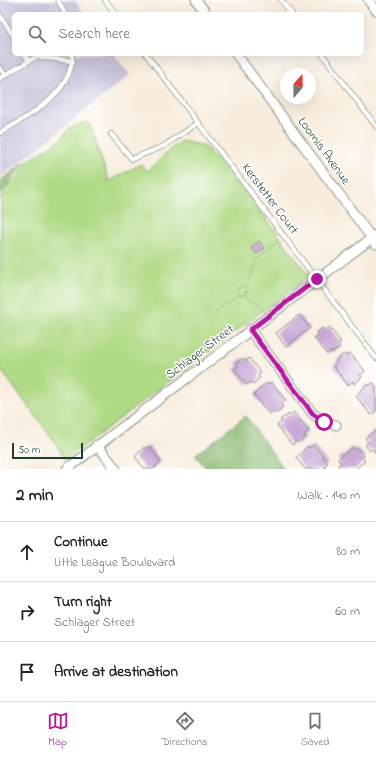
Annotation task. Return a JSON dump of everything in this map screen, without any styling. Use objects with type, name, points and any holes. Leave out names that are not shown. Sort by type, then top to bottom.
[{"type":"street","points":[[196,0],[205,12]]},
{"type":"street","points":[[368,0],[376,10]]},
{"type":"street","name":"Loomis Avenue","points":[[238,56],[375,239]]},
{"type":"street","name":"Schlager Street","points":[[67,469],[317,279],[375,239]]},
{"type":"street","points":[[250,330],[313,414],[324,422],[336,425]]},
{"type":"street","points":[[97,445],[116,469]]},
{"type":"lane","points":[[58,0],[64,12]]},
{"type":"lane","points":[[105,0],[114,12]]},
{"type":"lane","points":[[282,0],[291,12]]},
{"type":"lane","points":[[0,15],[12,34]]},
{"type":"lane","points":[[25,56],[29,61]]},
{"type":"lane","points":[[0,133],[46,104],[63,86],[73,61],[72,56]]},
{"type":"lane","name":"Kerstetter Court","points":[[148,56],[376,358]]},
{"type":"lane","points":[[324,56],[376,126]]},
{"type":"lane","points":[[0,68],[2,77],[36,58],[73,61]]},
{"type":"lane","points":[[111,134],[132,159],[164,146],[198,123]]},
{"type":"path","points":[[245,294],[257,259],[284,236]]},
{"type":"path","points":[[239,294],[238,288],[242,286],[246,288]]},
{"type":"path","points":[[216,311],[239,294],[245,294],[271,314]]},
{"type":"shaded area","points":[[0,0],[74,0],[83,12],[12,12],[12,56],[116,56],[130,75],[0,178]]},
{"type":"green space","points":[[89,122],[109,181],[141,164],[148,171],[174,146],[182,141],[204,146],[245,190],[309,276],[65,460],[51,436],[0,369],[1,196],[8,184],[18,177],[26,162],[60,140],[69,129],[78,124]]},
{"type":"green space","points":[[23,163],[18,172],[0,194],[0,181]]},
{"type":"green space","points":[[246,416],[284,469],[207,469],[195,455]]},
{"type":"building","points":[[259,241],[264,248],[256,254],[251,247]]},
{"type":"building","points":[[299,315],[310,328],[286,347],[276,333]]},
{"type":"building","points":[[329,327],[341,342],[338,344],[340,347],[332,353],[331,351],[327,354],[314,338],[318,335],[316,333],[323,328],[325,330]]},
{"type":"building","points":[[350,353],[365,371],[360,375],[362,377],[354,384],[353,381],[348,385],[333,366],[337,362],[336,360],[344,354],[346,356]]},
{"type":"building","points":[[243,358],[245,361],[249,358],[261,373],[258,375],[260,378],[253,384],[251,382],[247,385],[234,369],[238,366],[236,363]]},
{"type":"building","points":[[271,382],[286,400],[281,404],[283,407],[276,413],[274,411],[269,414],[254,395],[266,383],[267,385]]},
{"type":"building","points":[[373,383],[376,387],[376,411],[371,415],[356,396],[367,384],[369,386]]},
{"type":"building","points":[[294,412],[309,431],[304,435],[306,437],[299,443],[297,441],[292,445],[277,425],[282,422],[280,420],[289,414],[290,416]]},
{"type":"building","points":[[376,430],[376,454],[373,449],[370,451],[365,445],[368,442],[365,438]]},
{"type":"building","points":[[314,445],[328,463],[324,467],[325,469],[305,469],[296,458],[308,446],[309,448]]},
{"type":"building","points":[[149,446],[161,461],[153,469],[145,469],[135,457],[144,447],[145,449]]},
{"type":"building","points":[[353,447],[355,450],[358,448],[364,456],[362,457],[365,461],[355,469],[341,469],[338,465],[341,463],[338,459]]},
{"type":"route","points":[[317,279],[250,330],[313,414],[324,422]]}]
